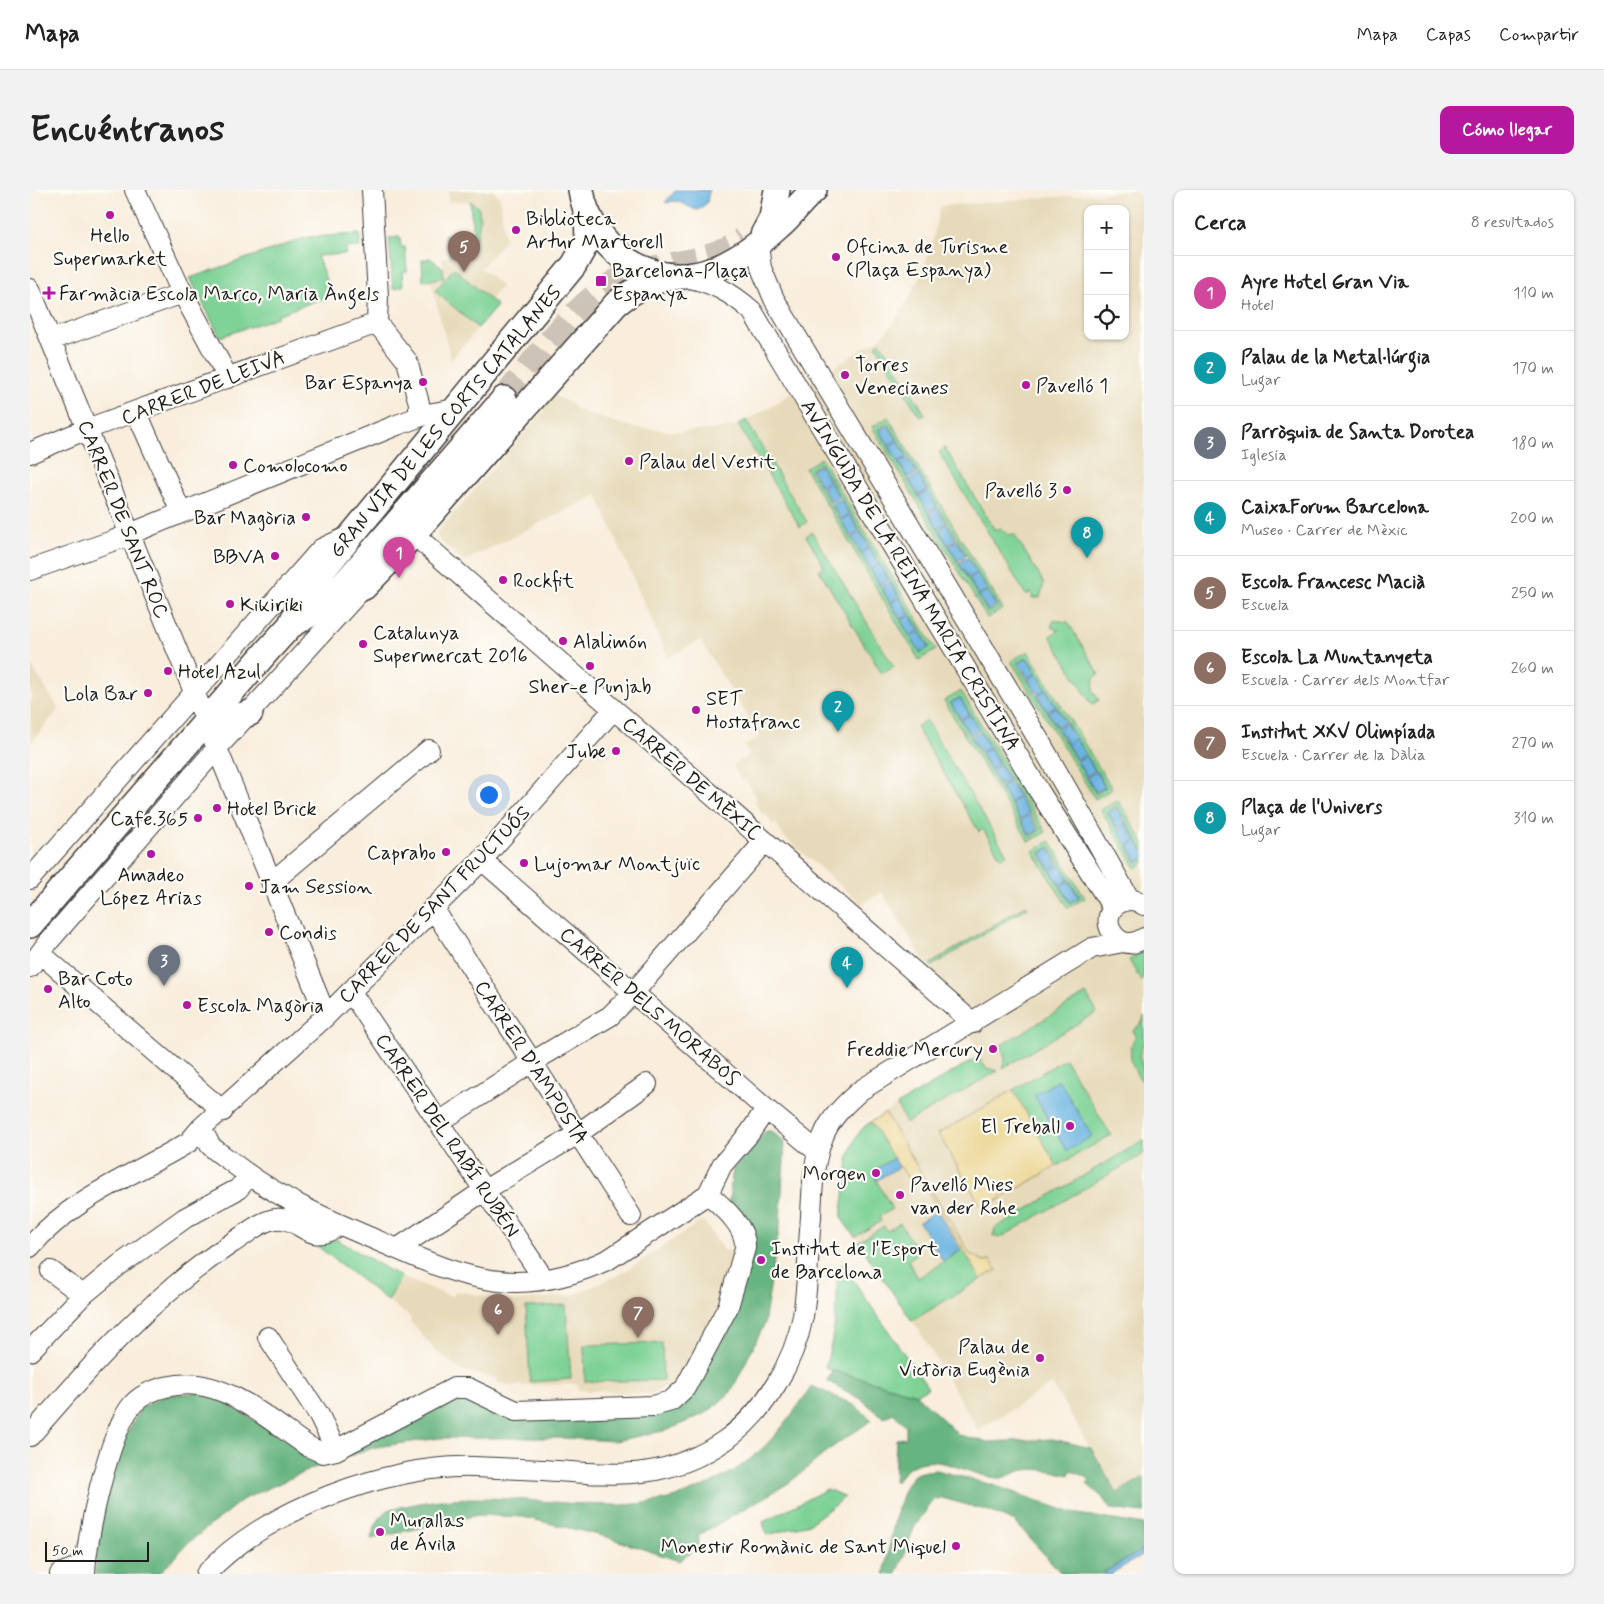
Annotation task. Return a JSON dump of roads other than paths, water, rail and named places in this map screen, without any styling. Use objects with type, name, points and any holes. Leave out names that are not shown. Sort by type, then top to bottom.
[{"type":"main road","points":[[758,244],[772,218],[777,190]]},
{"type":"main road","points":[[322,606],[364,587],[616,304],[646,284],[658,279],[706,273],[722,268],[758,244],[781,224],[795,200],[814,190]]},
{"type":"main road","points":[[581,196],[605,242],[627,260],[653,272],[681,276]]},
{"type":"main road","name":"GRAN VIA DE LES CORTS CATALANES","points":[[30,925],[290,626],[308,588],[349,536],[490,369],[584,250],[588,240],[581,196]]},
{"type":"main road","name":"GRAN VIA DE LES CORTS CATALANES","points":[[290,626],[322,606],[504,399]]},
{"type":"main road","points":[[207,721],[250,713]]},
{"type":"street","points":[[135,190],[183,293],[228,378]]},
{"type":"street","points":[[372,190],[378,296],[376,323],[407,361],[419,403],[419,417]]},
{"type":"street","name":"AVINGUDA DE LA REINA MARIA CRISTINA","points":[[758,244],[761,268],[774,299],[1040,742],[1124,910]]},
{"type":"street","name":"AVINGUDA DE LA REINA MARIA CRISTINA","points":[[681,276],[702,280],[720,287],[752,311],[1039,790],[1124,910]]},
{"type":"street","name":"CARRER DE SANT ROC","points":[[30,289],[35,316],[51,340],[326,1016]]},
{"type":"street","points":[[51,340],[183,293]]},
{"type":"street","name":"CARRER DE LEIVA","points":[[30,453],[87,429],[376,323]]},
{"type":"street","points":[[30,570],[130,533],[419,417],[456,408]]},
{"type":"street","points":[[137,412],[181,512]]},
{"type":"street","name":"CARRER DE MÈXIC","points":[[412,533],[973,1023]]},
{"type":"street","points":[[30,879],[321,550],[349,536]]},
{"type":"street","points":[[222,1111],[36,961],[49,941],[217,748],[364,587]]},
{"type":"street","name":"CARRER DE SANT FRUCTUÓS","points":[[30,1247],[73,1206],[189,1142],[201,1128],[326,1016],[482,860],[613,710]]},
{"type":"street","points":[[272,882],[429,750]]},
{"type":"street","points":[[439,1122],[532,1062],[610,1016],[634,992],[765,841]]},
{"type":"street","name":"CARRER DELS MORABOS","points":[[482,860],[766,1109],[818,1152]]},
{"type":"street","name":"CARRER D'AMPOSTA","points":[[433,908],[631,1216]]},
{"type":"street","points":[[211,1572],[251,1536],[288,1515],[328,1497],[378,1480],[421,1472],[471,1467],[599,1476],[643,1474],[670,1467],[704,1453],[727,1439],[751,1419],[768,1397],[784,1371],[795,1343],[802,1317],[818,1152],[823,1136],[831,1121],[861,1090],[973,1023],[1095,946],[1124,910]]},
{"type":"street","name":"AVINGUDA DE LA REINA MARIA CRISTINA","points":[[1123,942],[1112,934],[1124,910]]},
{"type":"street","points":[[1095,946],[1136,942],[1144,938]]},
{"type":"street","name":"CARRER DEL RABÍ RUBÉN","points":[[351,992],[544,1279]]},
{"type":"street","points":[[397,1249],[485,1190],[579,1133],[647,1084]]},
{"type":"street","points":[[201,1128],[211,1145],[249,1176],[283,1197],[339,1225],[415,1258],[463,1275],[500,1281],[561,1277],[609,1258],[708,1194],[722,1165],[750,1134],[766,1109]]},
{"type":"street","name":"CARRER DE SANT FRUCTUÓS","points":[[30,1229],[59,1202],[88,1182],[184,1131],[201,1128]]},
{"type":"street","points":[[30,1351],[83,1295],[178,1223],[238,1189],[249,1176]]},
{"type":"street","points":[[60,1574],[85,1569],[94,1512],[117,1434],[134,1404],[149,1393],[184,1384],[208,1387],[233,1397],[318,1452],[336,1450],[454,1388],[468,1388],[516,1411],[653,1406],[671,1400],[685,1388],[728,1307],[745,1248],[746,1241],[739,1228],[723,1206],[708,1194]]},
{"type":"street","points":[[30,1436],[127,1330],[212,1256],[262,1223],[272,1220],[287,1219],[319,1235],[328,1233],[339,1225]]},
{"type":"street","points":[[51,1271],[83,1295]]},
{"type":"street","points":[[268,1337],[324,1410],[336,1450]]},
{"type":"water","points":[[676,190],[709,190],[707,203],[698,210],[675,201],[665,202]]},
{"type":"water","points":[[888,425],[897,440],[889,445],[879,430]]},
{"type":"water","points":[[898,441],[907,457],[898,462],[889,446]]},
{"type":"water","points":[[907,458],[917,473],[908,478],[899,463]]},
{"type":"water","points":[[820,465],[829,481],[821,486],[812,470]]},
{"type":"water","points":[[918,475],[927,490],[918,495],[909,480]]},
{"type":"water","points":[[830,482],[839,497],[831,502],[822,487]]},
{"type":"water","points":[[927,491],[937,507],[928,511],[919,496]]},
{"type":"water","points":[[840,499],[849,514],[841,519],[832,504]]},
{"type":"water","points":[[937,508],[946,523],[938,528],[929,513]]},
{"type":"water","points":[[850,515],[859,531],[851,536],[841,520]]},
{"type":"water","points":[[947,524],[956,540],[948,545],[939,529]]},
{"type":"water","points":[[860,532],[869,547],[861,552],[852,537]]},
{"type":"water","points":[[957,541],[966,556],[958,561],[949,546]]},
{"type":"water","points":[[870,548],[879,564],[871,569],[861,553]]},
{"type":"water","points":[[967,558],[977,573],[968,578],[959,563]]},
{"type":"water","points":[[880,565],[889,580],[880,585],[871,570]]},
{"type":"water","points":[[977,574],[987,590],[978,595],[969,579]]},
{"type":"water","points":[[890,582],[899,597],[890,602],[881,587]]},
{"type":"water","points":[[987,591],[996,606],[988,611],[979,596]]},
{"type":"water","points":[[900,598],[909,614],[901,619],[891,603]]},
{"type":"water","points":[[910,615],[919,631],[910,636],[901,620]]},
{"type":"water","points":[[920,632],[929,647],[920,652],[911,637]]},
{"type":"water","points":[[1027,658],[1036,673],[1028,678],[1019,663]]},
{"type":"water","points":[[1037,674],[1046,690],[1038,694],[1028,679]]},
{"type":"water","points":[[1046,690],[1056,706],[1047,711],[1038,695]]},
{"type":"water","points":[[960,698],[969,714],[961,719],[951,703]]},
{"type":"water","points":[[1056,707],[1065,722],[1057,727],[1048,712]]},
{"type":"water","points":[[970,715],[979,730],[971,735],[961,720]]},
{"type":"water","points":[[1066,723],[1075,739],[1067,744],[1058,728]]},
{"type":"water","points":[[980,732],[989,747],[981,752],[971,737]]},
{"type":"water","points":[[1076,739],[1085,755],[1077,760],[1067,744]]},
{"type":"water","points":[[990,748],[999,764],[990,769],[981,753]]},
{"type":"water","points":[[1086,756],[1095,771],[1086,776],[1077,761]]},
{"type":"water","points":[[1000,765],[1009,781],[1000,785],[991,770]]},
{"type":"water","points":[[1096,772],[1105,787],[1096,792],[1087,777]]},
{"type":"water","points":[[1009,782],[1019,797],[1010,802],[1001,787]]},
{"type":"water","points":[[1019,798],[1029,814],[1020,819],[1011,803]]},
{"type":"water","points":[[1117,808],[1126,824],[1118,828],[1108,813]]},
{"type":"water","points":[[1029,815],[1038,830],[1030,835],[1021,820]]},
{"type":"water","points":[[1127,825],[1136,840],[1128,845],[1118,830]]},
{"type":"water","points":[[1137,841],[1144,853],[1144,858],[1138,862],[1128,846]]},
{"type":"water","points":[[1049,848],[1058,864],[1050,869],[1041,853]]},
{"type":"water","points":[[1059,865],[1069,880],[1060,885],[1051,870]]},
{"type":"water","points":[[1069,881],[1079,897],[1070,902],[1061,886]]},
{"type":"water","points":[[1059,1080],[1092,1136],[1067,1151],[1034,1095]]},
{"type":"water","points":[[894,1158],[899,1167],[877,1180],[872,1172]]},
{"type":"water","points":[[937,1211],[961,1250],[943,1261],[919,1222]]},
{"type":"water","points":[[1144,1549],[1144,1554],[1111,1574],[1102,1574]]},
{"type":"tunnel","points":[[504,399],[561,329],[595,296],[612,284],[644,270],[717,254],[744,239]]},
{"type":"place","name":"Hello Supermarket","points":[[110,215]]},
{"type":"place","name":"Biblioteca Artur Martorell","points":[[516,230]]},
{"type":"place","name":"Ofcina de Turisme (Plaça Espanya)","points":[[836,257]]},
{"type":"place","name":"Escola Francesc Macià","points":[[464,272]]},
{"type":"place","name":"Barcelona-Plaça Espanya","points":[[601,281]]},
{"type":"place","name":"Farmàcia Escola Marco, Maria Àngels","points":[[49,293]]},
{"type":"place","name":"Torres Venecianes","points":[[845,375]]},
{"type":"place","name":"Bar Espanya","points":[[423,382]]},
{"type":"place","name":"Pavelló 1","points":[[1026,385]]},
{"type":"place","name":"Palau del Vestit","points":[[629,461]]},
{"type":"place","name":"Comolocomo","points":[[233,465]]},
{"type":"place","name":"Pavelló 3","points":[[1067,490]]},
{"type":"place","name":"Bar Magòria","points":[[306,517]]},
{"type":"place","name":"BBVA","points":[[275,556]]},
{"type":"place","name":"Plaça de l'Univers","points":[[1087,558]]},
{"type":"place","name":"Ayre Hotel Gran Via","points":[[399,578]]},
{"type":"place","name":"Rockfit","points":[[503,580]]},
{"type":"place","name":"Kikiriki","points":[[230,604]]},
{"type":"place","name":"Alalimón","points":[[563,641]]},
{"type":"place","name":"Catalunya Supermercat 2016","points":[[363,644]]},
{"type":"place","name":"Sher-e Punjab","points":[[590,666]]},
{"type":"place","name":"Hotel Azul","points":[[168,671]]},
{"type":"place","name":"Lola Bar","points":[[148,693]]},
{"type":"place","name":"SET Hostafranc","points":[[696,710]]},
{"type":"place","name":"Palau de la Metal·lúrgia","points":[[838,732]]},
{"type":"place","name":"Jube","points":[[616,751]]},
{"type":"place","name":"Hotel Brick","points":[[217,808]]},
{"type":"place","name":"Cafe.365","points":[[198,818]]},
{"type":"place","name":"Caprabo","points":[[446,852]]},
{"type":"place","name":"Amadeo López Arias","points":[[151,854]]},
{"type":"place","name":"Lujomar Montjuïc","points":[[524,863]]},
{"type":"place","name":"Jam Session","points":[[249,886]]},
{"type":"place","name":"Condis","points":[[269,932]]},
{"type":"place","name":"Parròquia de Santa Dorotea","points":[[164,986]]},
{"type":"place","name":"CaixaForum Barcelona","points":[[847,988]]},
{"type":"place","name":"Bar Coto Alto","points":[[48,989]]},
{"type":"place","name":"Escola Magòria","points":[[187,1005]]},
{"type":"place","name":"Freddie Mercury","points":[[993,1049]]},
{"type":"place","name":"El Treball","points":[[1070,1126]]},
{"type":"place","name":"Morgen","points":[[876,1173]]},
{"type":"place","name":"Pavelló Mies van der Rohe","points":[[900,1195]]},
{"type":"place","name":"Institut de l'Esport de Barcelona","points":[[761,1260]]},
{"type":"place","name":"Escola La Muntanyeta","points":[[498,1335]]},
{"type":"place","name":"Institut XXV Olimpíada","points":[[638,1338]]},
{"type":"place","name":"Palau de Victòria Eugènia","points":[[1040,1358]]},
{"type":"place","name":"Murallas de Ávila","points":[[380,1532]]},
{"type":"place","name":"Monestir Romànic de Sant Miquel","points":[[956,1546]]}]
